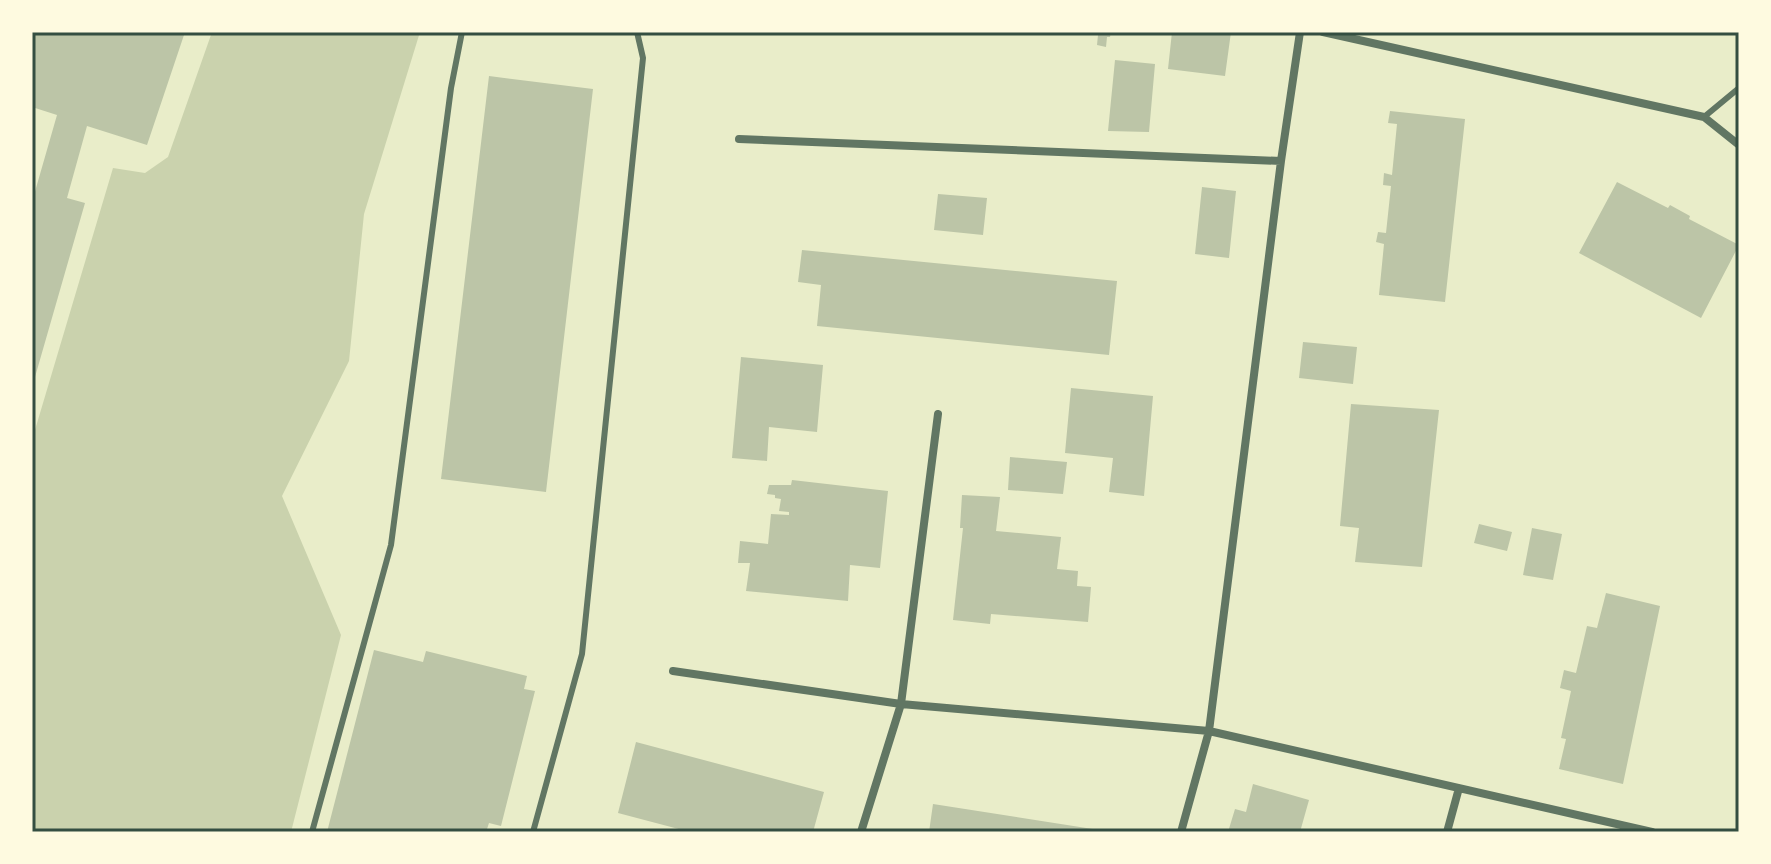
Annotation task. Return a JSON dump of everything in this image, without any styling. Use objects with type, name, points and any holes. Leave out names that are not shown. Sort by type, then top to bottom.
[{"type":"street","points":[[1181,832],[1209,731],[1300,32]]},
{"type":"street","points":[[1323,32],[1704,117],[1739,145]]},
{"type":"street","points":[[739,139],[1281,161]]},
{"type":"street","points":[[861,832],[901,704],[938,414]]},
{"type":"street","points":[[673,671],[901,704],[1209,731],[1652,832]]},
{"type":"street","points":[[1447,832],[1459,788]]},
{"type":"lane","points":[[312,832],[391,545],[451,88],[462,32]]},
{"type":"lane","points":[[533,832],[582,654],[643,58],[637,32]]},
{"type":"lane","points":[[1704,117],[1739,88]]},
{"type":"green space","points":[[212,32],[420,32],[364,214],[349,361],[282,496],[341,635],[291,832],[32,832],[32,440],[113,168],[145,173],[168,157]]},
{"type":"building","points":[[32,32],[185,32],[147,145],[87,126],[67,198],[85,203],[33,384],[32,202],[57,115],[32,107]]},
{"type":"building","points":[[1087,32],[1111,32],[1106,47],[1097,45],[1098,35]]},
{"type":"building","points":[[1172,32],[1231,32],[1225,76],[1168,69]]},
{"type":"building","points":[[1115,60],[1155,64],[1149,132],[1108,131]]},
{"type":"building","points":[[489,76],[593,89],[546,492],[441,479]]},
{"type":"building","points":[[1390,111],[1465,119],[1445,302],[1379,295],[1384,244],[1376,242],[1378,232],[1386,233],[1391,186],[1383,185],[1384,173],[1392,175],[1397,124],[1388,123]]},
{"type":"building","points":[[1617,182],[1668,208],[1670,205],[1690,216],[1689,219],[1739,245],[1701,318],[1579,253]]},
{"type":"building","points":[[1202,187],[1236,191],[1229,258],[1195,254]]},
{"type":"building","points":[[938,194],[987,198],[983,235],[934,230]]},
{"type":"building","points":[[802,250],[1117,281],[1109,355],[817,326],[821,285],[798,282]]},
{"type":"building","points":[[1303,342],[1357,347],[1353,384],[1299,378]]},
{"type":"building","points":[[741,357],[823,365],[817,432],[769,427],[767,461],[732,458]]},
{"type":"building","points":[[1071,388],[1153,396],[1144,496],[1109,492],[1113,458],[1065,453]]},
{"type":"building","points":[[1351,404],[1439,410],[1422,567],[1355,562],[1359,528],[1340,526]]},
{"type":"building","points":[[1010,457],[1067,462],[1063,494],[1008,490]]},
{"type":"building","points":[[792,480],[888,491],[880,568],[850,565],[848,601],[746,591],[750,563],[738,563],[740,541],[768,544],[771,514],[789,515],[789,512],[779,511],[781,499],[767,494],[769,485],[791,485]]},
{"type":"building","points":[[962,495],[1000,497],[996,531],[1061,537],[1057,569],[1078,571],[1077,586],[1091,587],[1088,622],[991,614],[990,624],[953,620],[963,528],[960,528]]},
{"type":"building","points":[[1479,524],[1512,532],[1507,551],[1474,543]]},
{"type":"building","points":[[1532,528],[1562,534],[1553,580],[1523,575]]},
{"type":"building","points":[[1606,593],[1660,606],[1623,784],[1559,769],[1566,739],[1561,738],[1571,691],[1560,688],[1564,670],[1576,673],[1587,626],[1597,628]]},
{"type":"building","points":[[374,650],[423,662],[426,651],[527,676],[524,689],[535,691],[501,826],[489,823],[486,832],[327,832]]},
{"type":"building","points":[[636,742],[824,792],[813,832],[690,832],[618,813]]},
{"type":"building","points":[[1253,784],[1309,800],[1300,832],[1228,832],[1235,809],[1246,812]]},
{"type":"building","points":[[933,804],[1099,830],[1099,832],[929,832]]}]
